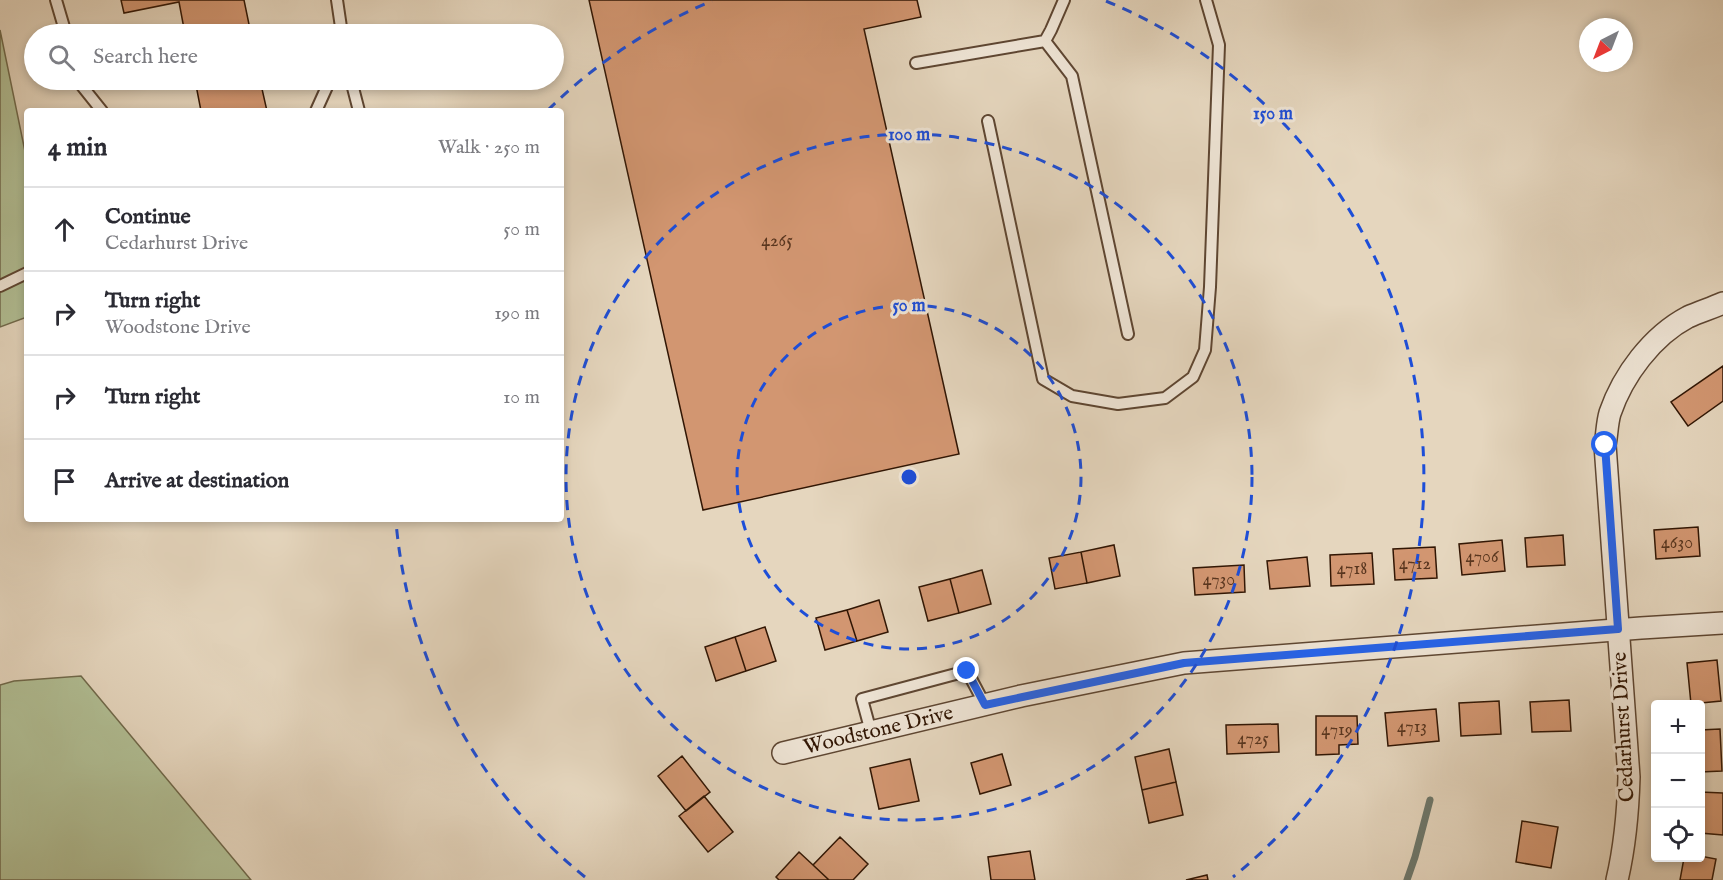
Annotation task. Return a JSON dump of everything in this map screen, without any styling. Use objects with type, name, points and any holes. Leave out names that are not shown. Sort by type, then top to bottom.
[{"type":"street","name":"Cedarhurst Drive","points":[[1617,880],[1625,839],[1629,777],[1605,445],[1610,416],[1617,394],[1637,361],[1656,340],[1687,318],[1723,303]]},
{"type":"street","name":"Woodstone Drive","points":[[783,753],[985,705],[1184,663],[1723,623]]},
{"type":"lane","points":[[56,0],[63,24]]},
{"type":"lane","points":[[337,0],[341,24]]},
{"type":"lane","points":[[1045,41],[1064,0]]},
{"type":"lane","points":[[988,121],[1043,379],[1072,396],[1118,404],[1165,398],[1193,377],[1205,350],[1210,287],[1219,45],[1206,0]]},
{"type":"lane","points":[[916,63],[1045,41]]},
{"type":"lane","points":[[1045,41],[1072,76],[1128,334]]},
{"type":"lane","points":[[85,90],[100,108]]},
{"type":"lane","points":[[317,108],[325,90]]},
{"type":"lane","points":[[354,90],[358,108]]},
{"type":"lane","points":[[0,286],[24,274]]},
{"type":"lane","points":[[871,732],[862,699],[967,671],[985,705]]},
{"type":"green space","points":[[0,30],[24,146],[24,318],[0,327]]},
{"type":"green space","points":[[81,676],[251,880],[0,880],[0,685],[14,681]]},
{"type":"building","points":[[121,0],[244,0],[249,24],[183,24],[179,2],[124,13]]},
{"type":"building","points":[[589,0],[917,0],[921,17],[864,29],[959,454],[703,510]]},
{"type":"building","points":[[197,90],[262,90],[266,108],[200,108]]},
{"type":"building","points":[[1723,366],[1723,401],[1688,426],[1671,402]]},
{"type":"building","points":[[1698,527],[1700,556],[1656,559],[1654,530]]},
{"type":"building","points":[[1563,535],[1565,565],[1527,567],[1525,538]]},
{"type":"building","points":[[1502,540],[1505,571],[1462,575],[1459,544]]},
{"type":"building","points":[[1114,545],[1120,576],[1087,583],[1081,552]]},
{"type":"building","points":[[1435,547],[1437,578],[1395,580],[1393,549]]},
{"type":"building","points":[[1081,552],[1087,583],[1055,589],[1049,558]]},
{"type":"building","points":[[1372,553],[1374,584],[1331,586],[1330,555]]},
{"type":"building","points":[[1307,557],[1310,586],[1270,589],[1267,561]]},
{"type":"building","points":[[1244,565],[1245,592],[1195,595],[1193,568]]},
{"type":"building","points":[[982,570],[991,604],[959,613],[950,579]]},
{"type":"building","points":[[950,579],[959,613],[928,621],[919,587]]},
{"type":"building","points":[[879,600],[888,632],[857,641],[847,610]]},
{"type":"building","points":[[847,610],[857,641],[825,650],[816,618]]},
{"type":"building","points":[[765,627],[776,661],[746,671],[735,637]]},
{"type":"building","points":[[735,637],[746,671],[716,681],[705,647]]},
{"type":"building","points":[[1717,660],[1721,701],[1705,703],[1705,700],[1691,700],[1687,663]]},
{"type":"building","points":[[1569,700],[1571,731],[1532,732],[1530,702]]},
{"type":"building","points":[[1499,701],[1501,734],[1461,736],[1459,703]]},
{"type":"building","points":[[1436,709],[1439,741],[1388,746],[1385,713]]},
{"type":"building","points":[[1316,716],[1357,716],[1358,744],[1339,745],[1339,754],[1316,755]]},
{"type":"building","points":[[1278,724],[1279,752],[1227,754],[1226,725]]},
{"type":"building","points":[[1720,729],[1722,771],[1705,772],[1705,730]]},
{"type":"building","points":[[1169,749],[1176,782],[1142,790],[1135,757]]},
{"type":"building","points":[[1002,754],[1011,785],[980,794],[971,763]]},
{"type":"building","points":[[682,756],[710,792],[686,811],[658,776]]},
{"type":"building","points":[[910,759],[919,801],[879,809],[870,768]]},
{"type":"building","points":[[1176,782],[1183,815],[1149,823],[1142,790]]},
{"type":"building","points":[[1705,792],[1723,793],[1723,835],[1705,833]]},
{"type":"building","points":[[704,796],[733,832],[708,852],[679,816]]},
{"type":"building","points":[[1522,821],[1558,827],[1551,868],[1516,862]]},
{"type":"building","points":[[840,837],[868,864],[853,880],[829,880],[813,865]]},
{"type":"building","points":[[1030,851],[1035,880],[991,880],[988,857]]},
{"type":"building","points":[[799,852],[829,880],[779,880],[776,877]]},
{"type":"building","points":[[1705,857],[1716,859],[1712,880],[1680,880],[1683,862],[1705,862]]},
{"type":"building","points":[[1207,875],[1208,880],[1186,880]]},
{"type":"waterway","points":[[1407,880],[1430,800]]},
{"type":"route","points":[[967,671],[985,705],[1184,663],[1618,629],[1605,445]]}]
